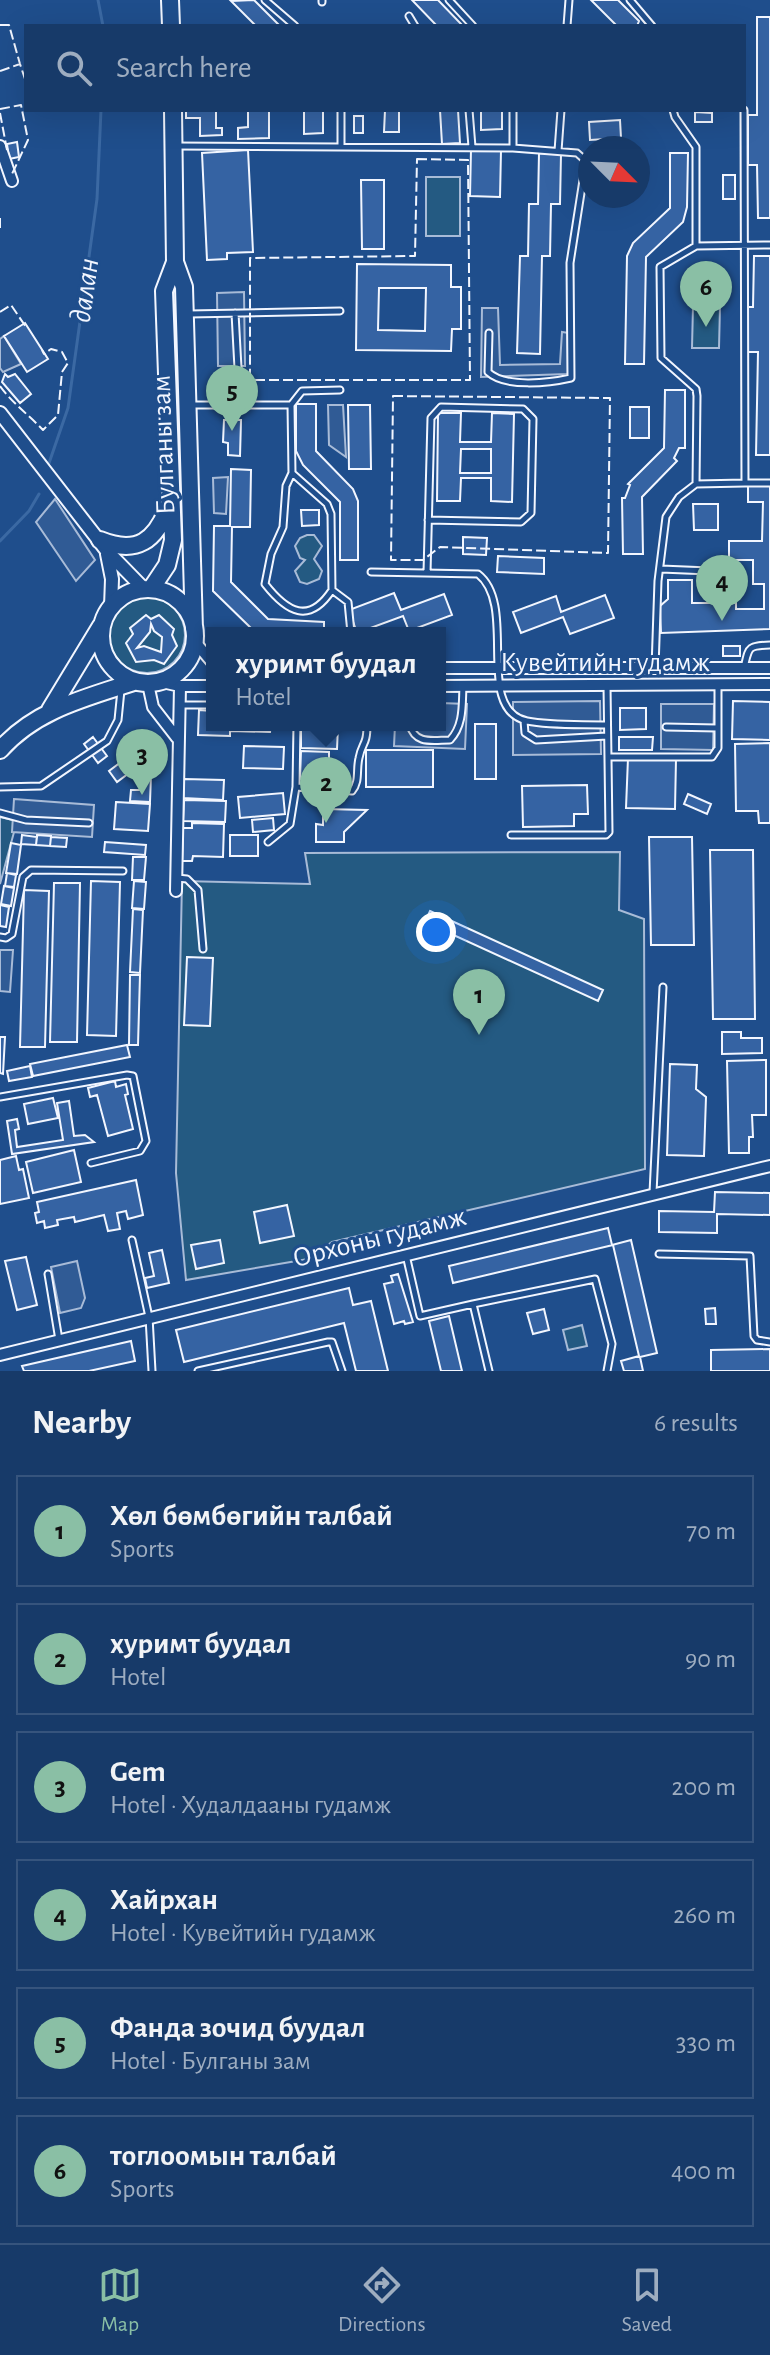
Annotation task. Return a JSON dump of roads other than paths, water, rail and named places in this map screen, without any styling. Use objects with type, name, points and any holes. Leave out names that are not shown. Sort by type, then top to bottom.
[{"type":"highway","points":[[170,0],[171,24]]},
{"type":"highway","name":"Булганы зам","points":[[173,112],[175,262],[184,287],[195,635]]},
{"type":"highway","name":"Булганы зам","points":[[148,589],[167,565],[171,552],[173,496],[164,291],[175,262]]},
{"type":"highway","points":[[103,546],[142,544],[162,522],[173,496]]},
{"type":"highway","points":[[0,750],[50,710],[174,676],[184,667],[195,635],[184,606],[164,592],[148,589],[131,592],[111,607],[50,710]]},
{"type":"highway","points":[[101,626],[100,638],[107,660],[123,677],[141,683]]},
{"type":"street","points":[[0,146],[12,181]]},
{"type":"street","points":[[0,413],[103,546],[148,589]]},
{"type":"street","points":[[103,546],[112,579],[111,607]]},
{"type":"street","points":[[195,635],[206,652]]},
{"type":"street","name":"Кувейтийн гудамж","points":[[446,668],[770,668]]},
{"type":"street","points":[[141,683],[206,686]]},
{"type":"street","points":[[141,683],[153,707],[177,738]]},
{"type":"street","name":"Кувейтийн гудамж","points":[[446,686],[770,684]]},
{"type":"street","points":[[176,891],[180,686]]},
{"type":"street","name":"Орхоны гудамж","points":[[0,1355],[770,1166]]},
{"type":"lane","points":[[265,0],[293,24]]},
{"type":"lane","points":[[449,0],[471,24]]},
{"type":"lane","points":[[567,24],[569,0]]},
{"type":"lane","points":[[630,0],[650,24]]},
{"type":"lane","points":[[409,16],[414,24]]},
{"type":"lane","points":[[341,112],[341,146]]},
{"type":"lane","points":[[469,112],[472,147]]},
{"type":"lane","points":[[513,112],[513,148]]},
{"type":"lane","points":[[558,151],[561,112]]},
{"type":"lane","points":[[674,112],[696,147],[696,246]]},
{"type":"lane","points":[[744,112],[745,483]]},
{"type":"lane","points":[[174,146],[472,147],[577,153],[586,161],[570,263],[571,378],[558,381],[495,378],[488,372],[489,333]]},
{"type":"lane","points":[[696,484],[696,389],[661,358],[660,267],[696,246],[770,245]]},
{"type":"lane","points":[[185,314],[340,311]]},
{"type":"lane","points":[[235,313],[240,405]]},
{"type":"lane","points":[[292,473],[327,504],[331,514],[332,590],[322,604],[311,611],[293,611],[265,584],[271,554],[283,527],[286,486],[292,473],[291,405],[302,391],[340,390]]},
{"type":"lane","points":[[187,405],[291,405]]},
{"type":"lane","points":[[427,573],[428,520],[431,418],[441,407],[523,409],[533,419],[531,513],[521,522],[428,520]]},
{"type":"lane","points":[[655,668],[658,581],[666,517],[679,497],[696,484],[770,483]]},
{"type":"lane","points":[[661,569],[709,571],[734,586]]},
{"type":"lane","points":[[371,572],[478,574],[489,583],[499,624],[498,686],[507,707],[524,721],[607,725]]},
{"type":"lane","points":[[332,590],[348,602],[350,627]]},
{"type":"lane","points":[[744,668],[749,648],[770,645]]},
{"type":"lane","points":[[0,787],[50,783],[107,741],[141,683]]},
{"type":"lane","points":[[608,757],[712,757],[718,748],[718,684]]},
{"type":"lane","points":[[511,835],[606,835],[609,832],[607,685]]},
{"type":"lane","points":[[412,731],[420,740],[450,740],[462,717],[463,686]]},
{"type":"lane","points":[[180,705],[206,705]]},
{"type":"lane","points":[[524,721],[525,733],[536,740],[607,736]]},
{"type":"lane","points":[[666,727],[717,728]]},
{"type":"lane","points":[[268,842],[290,824],[296,787],[297,731]]},
{"type":"lane","points":[[296,787],[355,789],[367,731]]},
{"type":"lane","points":[[0,813],[26,820],[89,823]]},
{"type":"lane","points":[[0,937],[6,938],[12,934],[26,872],[123,871]]},
{"type":"lane","points":[[176,878],[187,879],[198,890],[203,949]]},
{"type":"lane","points":[[653,1193],[663,987]]},
{"type":"lane","points":[[0,1097],[133,1076],[145,1147],[140,1151],[91,1163]]},
{"type":"lane","points":[[132,1240],[149,1317],[152,1371]]},
{"type":"lane","points":[[659,1254],[750,1256],[754,1336],[757,1340],[770,1342]]},
{"type":"lane","points":[[405,1255],[420,1316],[595,1279],[612,1344],[607,1371]]},
{"type":"lane","points":[[48,1274],[59,1340]]},
{"type":"lane","points":[[473,1304],[489,1371]]},
{"type":"lane","points":[[198,1371],[332,1342],[342,1371]]},
{"type":"waterway","name":"далан","points":[[98,0],[103,24]]},
{"type":"waterway","name":"далан","points":[[48,466],[68,408],[97,199],[101,112]]},
{"type":"waterway","points":[[0,541],[29,511],[39,494]]},
{"type":"place","name":"тоглоомын талбай","points":[[706,327]]},
{"type":"place","name":"Фанда зочид буудал","points":[[232,431]]},
{"type":"place","name":"Хайрхан","points":[[722,621]]},
{"type":"place","name":"Gem","points":[[142,795]]},
{"type":"place","name":"хуримт буудал","points":[[326,823]]},
{"type":"place","name":"Хөл бөмбөгийн талбай","points":[[479,1035]]}]
